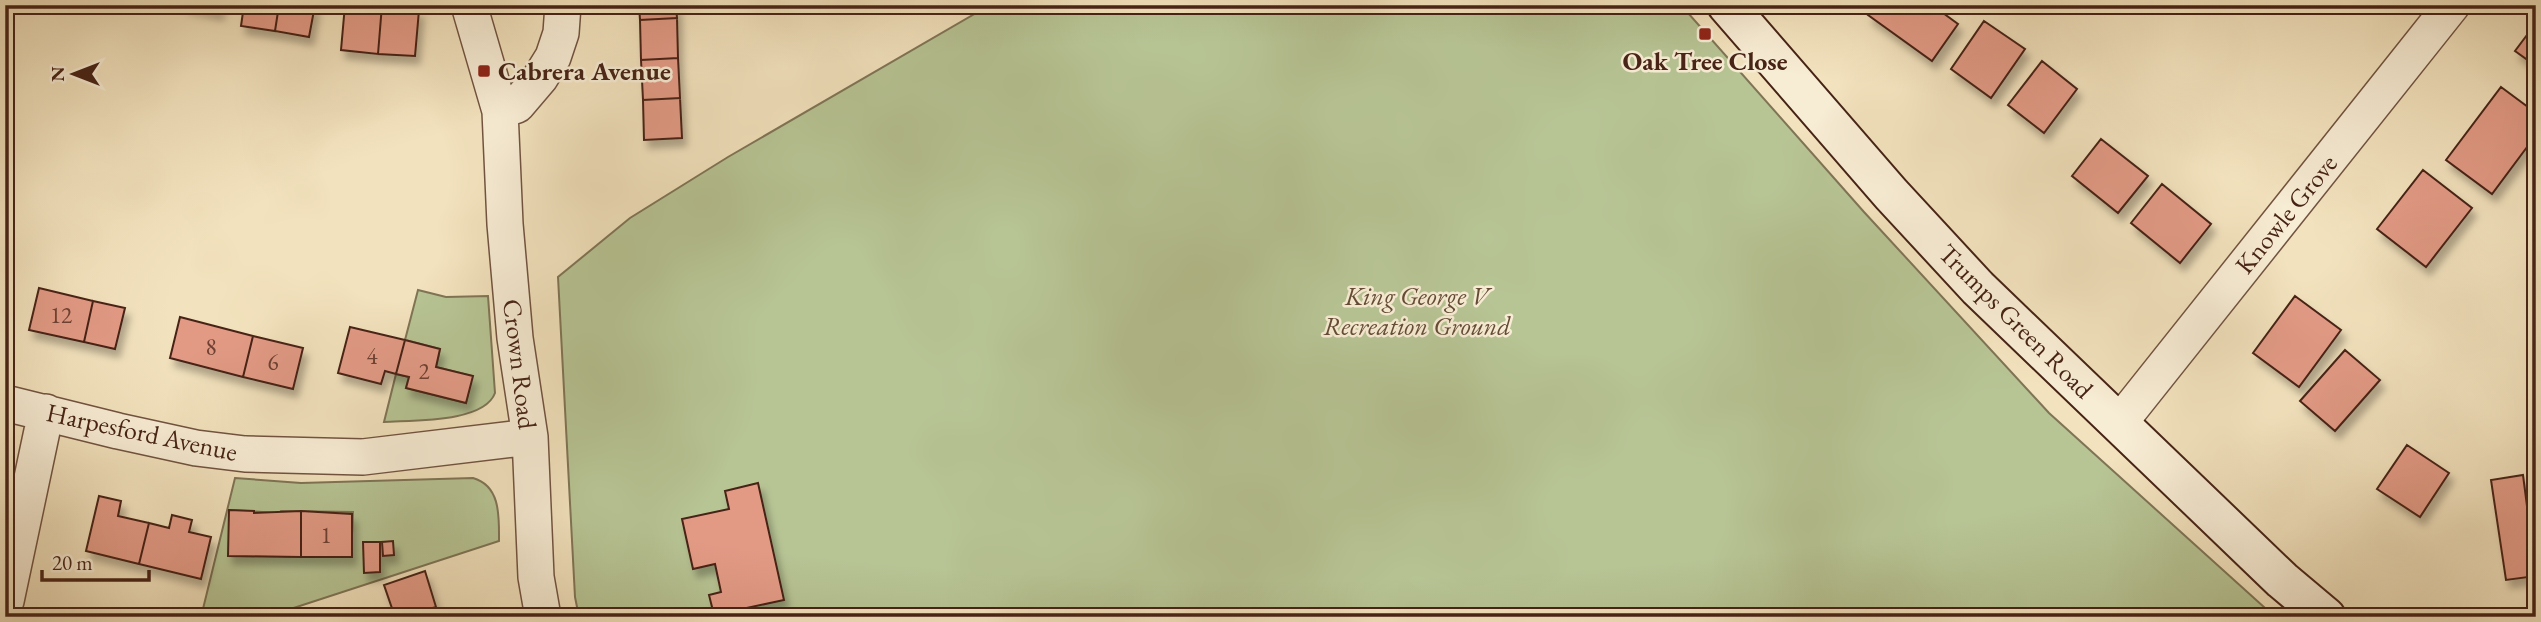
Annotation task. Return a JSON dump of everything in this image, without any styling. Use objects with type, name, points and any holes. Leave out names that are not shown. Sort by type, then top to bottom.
[{"type":"street","name":"Crown Road","points":[[469,5],[500,111],[505,224],[515,338],[530,437],[536,577],[543,617]]},
{"type":"street","points":[[500,111],[517,105],[546,68],[561,33],[563,5]]},
{"type":"street","name":"Trumps Green Road","points":[[1727,5],[1891,194],[1978,288],[2282,580],[2326,617]]},
{"type":"street","name":"Knowle Grove","points":[[2120,422],[2452,5]]},
{"type":"street","name":"Harpesford Avenue","points":[[5,403],[196,448],[245,454],[363,457],[530,437]]},
{"type":"street","points":[[6,601],[46,412]]},
{"type":"green space","name":"King George V Recreation Ground","points":[[990,5],[1681,5],[1864,212],[2049,413],[2275,617],[579,617],[575,597],[558,277],[630,218],[728,157]]},
{"type":"green space","points":[[418,290],[446,297],[488,296],[495,393],[488,403],[462,415],[384,422],[396,374],[409,377],[406,388],[466,403],[472,376],[436,367],[440,349],[405,340]]},
{"type":"green space","points":[[5,443],[12,463],[5,499]]},
{"type":"green space","points":[[235,478],[301,483],[473,478],[482,482],[494,495],[499,541],[266,617],[201,617]],"holes":[[[229,510],[280,513],[353,512],[351,557],[229,556]]]},
{"type":"building","points":[[183,5],[220,5],[219,12]]},
{"type":"building","points":[[244,5],[279,5],[275,31],[241,26]]},
{"type":"building","points":[[279,5],[315,5],[309,37],[275,31]]},
{"type":"building","points":[[345,5],[382,5],[378,54],[341,50]]},
{"type":"building","points":[[382,5],[419,10],[415,56],[378,54]]},
{"type":"building","points":[[639,5],[676,5],[677,18],[640,20]]},
{"type":"building","points":[[1875,5],[1932,5],[1958,24],[1932,61],[1868,15]]},
{"type":"building","points":[[677,18],[678,58],[641,60],[640,20]]},
{"type":"building","points":[[1984,21],[2025,49],[1991,98],[1951,69]]},
{"type":"building","points":[[2536,23],[2536,66],[2515,51]]},
{"type":"building","points":[[678,58],[680,98],[643,100],[641,60]]},
{"type":"building","points":[[2042,61],[2077,89],[2044,133],[2008,105]]},
{"type":"building","points":[[2501,87],[2536,113],[2536,135],[2492,194],[2446,160]]},
{"type":"building","points":[[680,98],[682,138],[644,140],[643,100]]},
{"type":"building","points":[[2101,139],[2148,176],[2118,213],[2072,176]]},
{"type":"building","points":[[2423,170],[2472,208],[2426,267],[2377,229]]},
{"type":"building","points":[[2162,184],[2211,224],[2180,263],[2131,223]]},
{"type":"building","points":[[39,288],[93,301],[84,342],[29,330]]},
{"type":"building","points":[[2295,296],[2341,330],[2299,387],[2253,353]]},
{"type":"building","points":[[93,301],[125,308],[115,349],[84,342]]},
{"type":"building","points":[[180,317],[253,336],[243,377],[170,358]]},
{"type":"building","points":[[350,327],[405,340],[396,374],[385,371],[381,384],[338,373]]},
{"type":"building","points":[[253,336],[303,348],[293,389],[243,377]]},
{"type":"building","points":[[405,340],[440,349],[436,367],[473,376],[466,403],[406,388],[409,377],[396,374]]},
{"type":"building","points":[[2345,350],[2380,380],[2335,431],[2300,401]]},
{"type":"building","points":[[2407,445],[2449,473],[2420,517],[2377,489]]},
{"type":"building","points":[[2523,475],[2536,576],[2506,580],[2491,480]]},
{"type":"building","points":[[758,483],[784,600],[714,615],[709,595],[721,592],[715,564],[693,569],[682,519],[729,509],[725,491]]},
{"type":"building","points":[[99,496],[121,501],[118,516],[149,523],[139,564],[86,551]]},
{"type":"building","points":[[229,510],[254,513],[301,511],[301,557],[228,556]]},
{"type":"building","points":[[301,511],[352,514],[352,557],[301,557]]},
{"type":"building","points":[[172,515],[192,520],[189,532],[211,537],[201,579],[139,564],[149,523],[169,528]]},
{"type":"building","points":[[393,541],[394,555],[383,556],[382,542]]},
{"type":"building","points":[[363,542],[380,542],[380,572],[364,573]]},
{"type":"building","points":[[425,571],[436,607],[404,617],[395,617],[384,585]]},
{"type":"place","name":"Oak Tree Close","points":[[1705,34]]},
{"type":"place","name":"Cabrera Avenue","points":[[484,71]]}]
